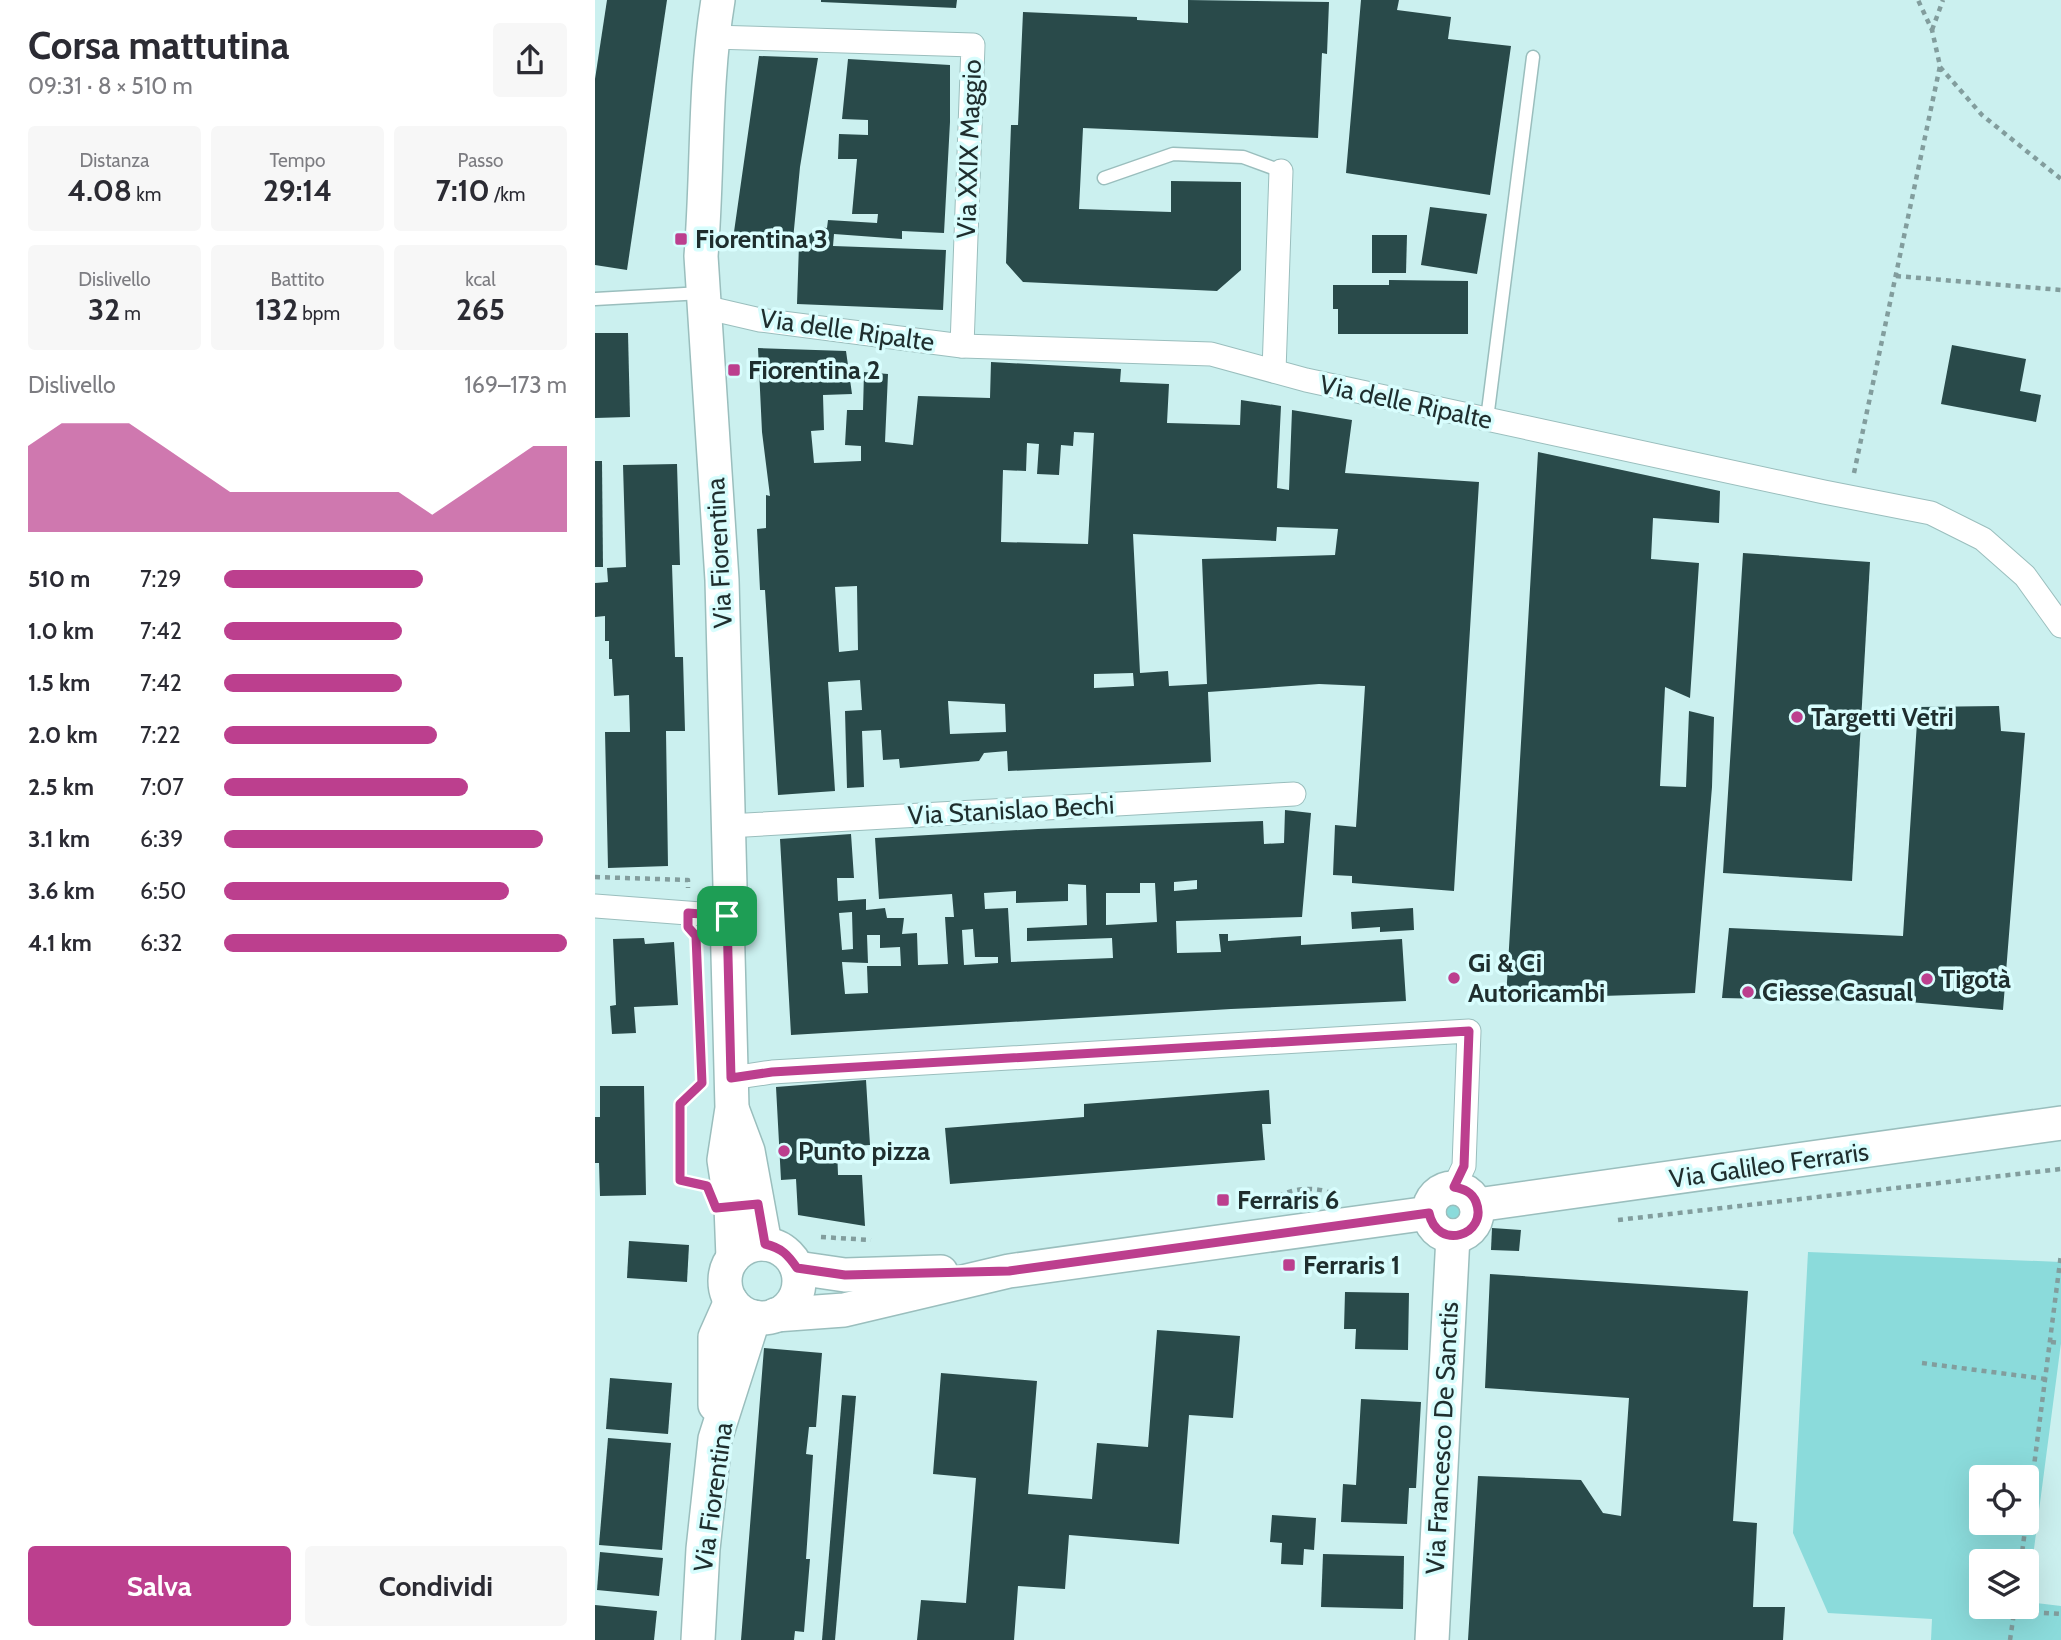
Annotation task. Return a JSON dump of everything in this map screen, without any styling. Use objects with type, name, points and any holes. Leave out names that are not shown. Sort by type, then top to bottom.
[{"type":"street","name":"Via Fiorentina","points":[[718,0],[712,37],[701,256],[722,580],[730,886],[722,1090],[724,1160],[731,1206],[733,1258],[725,1282],[753,1311],[786,1310],[796,1298],[799,1285],[797,1268]]},
{"type":"street","name":"Via XXIX Maggio","points":[[712,37],[973,45],[962,346]]},
{"type":"street","points":[[1274,371],[1281,171]]},
{"type":"street","name":"Via delle Ripalte","points":[[703,300],[760,320],[962,346],[1211,354],[1274,371],[1487,419],[1931,513],[1983,539],[2025,576],[2061,626]]},
{"type":"street","name":"Via Stanislao Bechi","points":[[728,826],[1294,794]]},
{"type":"street","points":[[595,906],[727,916]]},
{"type":"street","points":[[722,1090],[772,1072],[1469,1031],[1464,1166],[1466,1196],[1478,1218],[1474,1226],[1461,1235],[1443,1234],[1436,1229],[1429,1213],[1432,1199],[1437,1193],[1466,1196]]},
{"type":"street","name":"Via Fiorentina","points":[[722,1090],[748,1151],[765,1244]]},
{"type":"street","name":"Via Galileo Ferraris","points":[[1466,1196],[2061,1123]]},
{"type":"street","points":[[753,1311],[844,1310],[1009,1271],[1429,1213]]},
{"type":"street","name":"Via Francesco De Sanctis","points":[[1432,1640],[1453,1236]]},
{"type":"street","points":[[733,1258],[752,1246],[765,1244],[787,1253],[797,1268],[845,1275],[1009,1271]]},
{"type":"street","name":"Via Fiorentina","points":[[698,1640],[703,1549],[715,1439],[753,1311]]},
{"type":"lane","points":[[1487,419],[1533,57]]},
{"type":"lane","points":[[1104,178],[1173,154],[1243,157],[1281,171]]},
{"type":"lane","points":[[595,299],[703,300]]},
{"type":"path","points":[[1853,478],[1940,66],[1932,30],[1918,0]]},
{"type":"path","points":[[1932,30],[1943,0]]},
{"type":"path","points":[[1940,66],[1982,115],[2061,179]]},
{"type":"path","points":[[1896,276],[2061,290]]},
{"type":"path","points":[[595,877],[688,880],[688,913]]},
{"type":"path","points":[[722,1090],[680,1104],[680,1180],[707,1186],[716,1208],[731,1206]]},
{"type":"path","points":[[1613,1220],[2061,1169]]},
{"type":"path","points":[[1264,1206],[1281,1193],[1320,1187],[1336,1195]]},
{"type":"path","points":[[812,1236],[881,1240]]},
{"type":"path","points":[[2034,1465],[2061,1254]]},
{"type":"path","points":[[2051,1342],[2061,1343]]},
{"type":"path","points":[[1922,1363],[2046,1379]]},
{"type":"path","points":[[2039,1612],[2061,1614]]},
{"type":"path","points":[[2010,1640],[2013,1619]]},
{"type":"shaded area","points":[[1447,1194],[1466,1197],[1472,1216],[1466,1226],[1445,1229],[1440,1225],[1437,1203]]},
{"type":"shaded area","points":[[1808,1252],[2061,1262],[2061,1343],[2039,1511],[2039,1465],[1969,1465],[1969,1535],[2036,1535],[2034,1549],[1969,1549],[1969,1619],[2039,1619],[2039,1603],[2061,1606],[2061,1640],[1931,1640],[1932,1619],[1828,1613],[1793,1533]]},
{"type":"building","points":[[607,0],[667,0],[627,270],[595,265],[595,79]]},
{"type":"building","points":[[821,0],[957,0],[956,8]]},
{"type":"building","points":[[1188,0],[1329,2],[1327,54],[1322,53],[1318,138],[1083,128],[1079,209],[1171,212],[1171,181],[1241,182],[1241,270],[1217,291],[1023,282],[1006,263],[1011,125],[1018,125],[1023,12],[1137,17],[1137,20],[1188,23]]},
{"type":"building","points":[[1361,0],[1399,0],[1397,10],[1451,17],[1448,39],[1511,46],[1490,195],[1346,173]]},
{"type":"building","points":[[759,56],[818,58],[800,167],[792,250],[732,246]]},
{"type":"building","points":[[848,59],[950,65],[944,233],[902,231],[902,239],[834,234],[833,246],[946,250],[943,310],[797,304],[799,244],[818,227],[827,228],[828,220],[877,223],[878,214],[852,214],[857,159],[838,159],[839,134],[868,135],[868,120],[842,119]]},
{"type":"building","points":[[1430,207],[1487,214],[1477,274],[1421,265]]},
{"type":"building","points":[[1372,235],[1407,235],[1406,273],[1372,273]]},
{"type":"building","points":[[1389,280],[1468,281],[1468,334],[1338,334],[1338,309],[1333,309],[1333,285],[1389,285]]},
{"type":"building","points":[[595,333],[628,333],[630,417],[595,418]]},
{"type":"building","points":[[1952,345],[2026,359],[2020,391],[2041,395],[2036,422],[1941,404]]},
{"type":"building","points":[[758,348],[846,351],[852,394],[823,395],[824,430],[811,431],[814,463],[861,461],[861,446],[845,445],[847,410],[863,410],[864,372],[888,374],[885,442],[913,445],[918,396],[990,398],[991,362],[1121,369],[1120,382],[1169,384],[1167,423],[1240,425],[1241,400],[1281,406],[1277,488],[1289,490],[1292,410],[1352,420],[1345,473],[1479,482],[1454,891],[1352,883],[1352,876],[1333,875],[1335,825],[1356,827],[1365,686],[1319,684],[1208,692],[1211,762],[1008,771],[1007,751],[984,753],[979,761],[900,768],[899,759],[883,760],[881,730],[862,731],[864,787],[847,788],[845,711],[862,710],[860,680],[828,682],[835,791],[778,795],[765,590],[760,590],[757,529],[766,528],[766,495],[770,496],[762,432]],"holes":[[[1074,432],[1094,433],[1088,544],[1001,542],[1003,470],[1026,471],[1027,443],[1039,444],[1037,474],[1059,475],[1061,445],[1073,446]],[[1277,527],[1338,529],[1335,555],[1202,559],[1207,684],[1169,686],[1168,671],[1140,673],[1133,534],[1276,541]],[[857,586],[858,650],[839,652],[835,587]],[[1133,673],[1134,686],[1094,688],[1094,674]],[[948,701],[1005,704],[1006,732],[950,734]]]},
{"type":"building","points":[[1538,452],[1720,491],[1719,523],[1653,518],[1651,559],[1699,563],[1690,698],[1665,687],[1660,786],[1686,787],[1689,711],[1714,717],[1712,787],[1695,993],[1506,999]]},
{"type":"building","points":[[595,461],[602,461],[603,567],[595,567]]},
{"type":"building","points":[[677,464],[680,565],[672,565],[675,657],[683,657],[685,731],[666,731],[668,866],[608,868],[605,732],[630,732],[629,695],[614,696],[612,659],[609,659],[609,641],[605,641],[605,616],[595,617],[595,583],[608,582],[607,568],[626,567],[623,465]]},
{"type":"building","name":"Targetti Vetri","points":[[1743,553],[1870,562],[1852,881],[1723,873]]},
{"type":"building","points":[[1999,706],[2001,731],[2025,733],[2003,1010],[1909,1002],[1722,998],[1729,928],[1903,936],[1918,707]]},
{"type":"building","points":[[1285,810],[1311,813],[1302,917],[1176,921],[1177,953],[1221,952],[1219,934],[1228,934],[1228,941],[1301,936],[1301,945],[1402,939],[1406,1001],[791,1035],[780,839],[851,834],[854,878],[837,878],[838,901],[866,899],[866,910],[885,908],[887,918],[904,918],[902,934],[917,933],[918,965],[948,964],[945,917],[954,917],[952,894],[879,899],[875,838],[1263,821],[1264,844],[1284,843]],"holes":[[[1197,880],[1197,889],[1174,891],[1174,882]],[[1140,883],[1155,883],[1157,922],[1106,925],[1106,893],[1140,893]],[[1068,884],[1086,885],[1087,925],[1027,928],[1027,941],[1112,938],[1113,958],[1011,962],[1008,908],[985,909],[984,893],[1016,891],[1016,903],[1068,901]],[[852,912],[853,949],[842,950],[839,913]],[[973,929],[975,957],[998,957],[998,963],[964,965],[962,930]],[[867,935],[880,935],[880,948],[900,947],[901,966],[867,966],[868,993],[845,994],[842,962],[868,963]]]},
{"type":"building","points":[[1413,908],[1414,930],[1380,932],[1380,927],[1352,929],[1351,912]]},
{"type":"building","points":[[644,938],[645,944],[674,942],[678,1005],[634,1007],[636,1033],[612,1034],[610,1006],[616,1005],[613,939]]},
{"type":"building","points":[[866,1080],[870,1145],[837,1147],[838,1175],[862,1175],[865,1226],[798,1215],[796,1179],[781,1180],[776,1087]]},
{"type":"building","points":[[600,1086],[644,1086],[646,1195],[600,1196],[599,1163],[595,1163],[595,1117],[600,1117]]},
{"type":"building","points":[[1269,1090],[1271,1124],[1262,1124],[1265,1160],[950,1184],[945,1128],[1084,1117],[1084,1104]]},
{"type":"building","points":[[1492,1228],[1521,1230],[1519,1251],[1491,1250]]},
{"type":"building","points":[[629,1241],[689,1245],[687,1282],[627,1278]]},
{"type":"building","points":[[1490,1274],[1748,1291],[1733,1521],[1757,1523],[1753,1607],[1785,1607],[1783,1640],[1468,1640],[1478,1476],[1581,1480],[1603,1513],[1621,1516],[1629,1398],[1485,1388]]},
{"type":"building","points":[[1345,1292],[1409,1293],[1408,1350],[1355,1349],[1356,1329],[1344,1329]]},
{"type":"building","points":[[1157,1330],[1240,1336],[1233,1418],[1189,1415],[1179,1544],[1069,1535],[1065,1589],[1018,1586],[1014,1640],[917,1640],[921,1600],[966,1603],[976,1478],[933,1474],[941,1373],[1037,1381],[1028,1494],[1092,1499],[1097,1443],[1148,1447]]},
{"type":"building","points":[[764,1348],[822,1353],[816,1427],[809,1427],[806,1454],[813,1455],[806,1559],[810,1559],[804,1632],[795,1631],[794,1640],[741,1640]]},
{"type":"building","points":[[610,1378],[672,1383],[668,1434],[606,1429]]},
{"type":"building","points":[[842,1395],[856,1396],[835,1640],[822,1640]]},
{"type":"building","points":[[1361,1399],[1421,1402],[1416,1488],[1409,1488],[1407,1524],[1341,1522],[1343,1484],[1356,1485]]},
{"type":"building","points":[[608,1438],[671,1443],[662,1550],[599,1545]]},
{"type":"building","points":[[1272,1515],[1316,1518],[1314,1550],[1304,1549],[1303,1565],[1281,1564],[1282,1543],[1270,1542]]},
{"type":"building","points":[[600,1552],[663,1558],[659,1596],[597,1590]]},
{"type":"building","points":[[1323,1554],[1404,1556],[1403,1609],[1321,1607]]},
{"type":"building","points":[[595,1605],[657,1611],[654,1640],[595,1640]]},
{"type":"place","name":"Fiorentina 3","points":[[681,239]]},
{"type":"place","name":"Fiorentina 2","points":[[734,370]]},
{"type":"place","name":"Targetti Vetri","points":[[1797,717]]},
{"type":"place","name":"Gi & Ci Autoricambi","points":[[1454,978]]},
{"type":"place","name":"Tigotà","points":[[1927,979]]},
{"type":"place","name":"Ciesse Casual","points":[[1748,992]]},
{"type":"place","name":"Punto pizza","points":[[784,1151]]},
{"type":"place","name":"Ferraris 6","points":[[1223,1200]]},
{"type":"place","name":"Ferraris 1","points":[[1289,1265]]},
{"type":"route","points":[[688,913],[727,916],[731,1078],[772,1072],[1469,1031],[1464,1166],[1454,1187],[1469,1192],[1473,1197],[1478,1218],[1469,1231],[1453,1236],[1436,1229],[1429,1213],[1009,1271],[845,1275],[797,1268],[787,1253],[765,1244],[758,1204],[716,1208],[707,1186],[680,1180],[680,1104],[702,1083],[696,936],[688,927],[688,913]]}]
